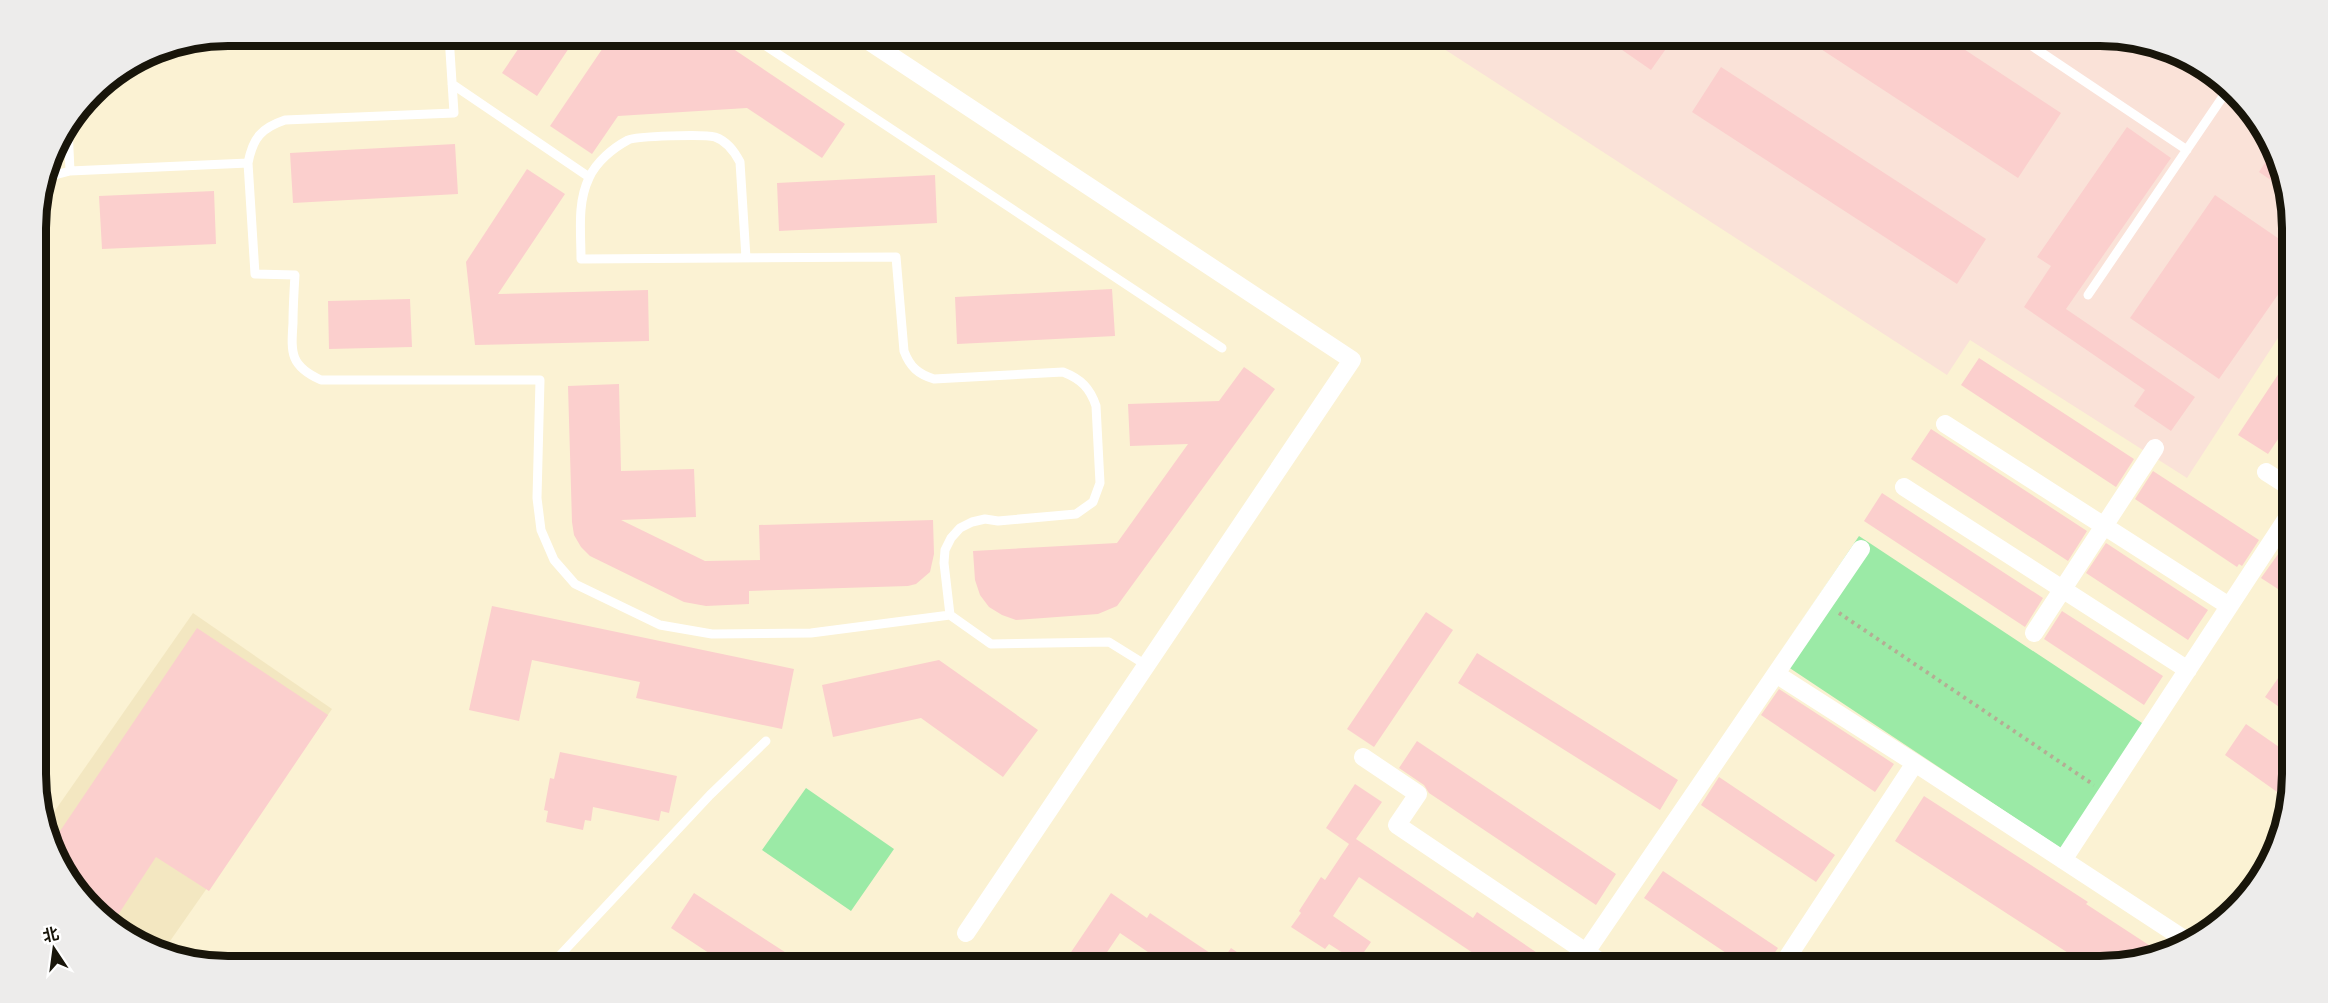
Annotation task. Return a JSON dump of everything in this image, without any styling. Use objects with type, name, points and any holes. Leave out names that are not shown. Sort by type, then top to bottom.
[{"type":"street","points":[[876,46],[1352,360],[966,933]]},
{"type":"street","points":[[1945,424],[2229,606]]},
{"type":"street","points":[[2034,633],[2155,448]]},
{"type":"street","points":[[2266,472],[2282,482]]},
{"type":"street","points":[[1904,487],[2188,670]]},
{"type":"street","points":[[2063,860],[2282,526]]},
{"type":"street","points":[[1586,952],[1861,549]]},
{"type":"street","points":[[1776,674],[2181,937]]},
{"type":"street","points":[[1363,758],[1418,795],[1397,825],[1592,956]]},
{"type":"street","points":[[1788,956],[1915,763]]},
{"type":"lane","points":[[450,46],[454,113],[285,120],[271,125],[259,135],[251,148],[248,163],[255,274],[295,275],[291,342],[293,355],[299,366],[309,375],[321,380],[540,380],[537,498],[541,530],[554,560],[576,584],[660,625],[712,634],[811,633],[950,615],[991,644],[1109,642],[1146,665]]},
{"type":"lane","points":[[766,46],[1222,348]]},
{"type":"lane","points":[[2032,46],[2187,150]]},
{"type":"lane","points":[[452,84],[589,177]]},
{"type":"lane","points":[[2088,295],[2223,96]]},
{"type":"lane","points":[[746,258],[740,162],[726,143],[714,137],[702,135],[630,139],[606,155],[589,177],[580,203],[581,259],[746,258],[896,257],[904,351],[915,370],[934,379],[1063,372],[1080,380],[1092,394],[1096,406],[1100,483],[1093,502],[1076,514],[998,521],[985,519],[960,528],[951,538],[944,556],[950,615]]},
{"type":"lane","points":[[69,142],[70,171]]},
{"type":"lane","points":[[55,175],[70,171],[248,163]]},
{"type":"lane","points":[[559,956],[703,803],[765,741]]},
{"type":"path","points":[[1824,603],[2107,793]]},
{"type":"shaded area","points":[[1439,46],[2100,46],[2135,50],[2169,60],[2210,84],[2228,100],[2257,138],[2268,159],[2275,181],[2282,228],[2282,332],[2187,478],[1970,340],[1947,375]]},
{"type":"shaded area","points":[[193,613],[332,709],[167,946],[137,932],[118,919],[84,885],[60,844],[52,815]]},
{"type":"green space","points":[[1859,536],[2145,725],[2062,849],[1776,659]]},
{"type":"green space","points":[[806,788],[894,849],[851,911],[762,850]]},
{"type":"building","points":[[520,46],[570,46],[537,96],[502,73]]},
{"type":"building","points":[[604,46],[729,46],[845,124],[822,158],[747,108],[618,116],[592,154],[550,126]]},
{"type":"building","points":[[1616,46],[1668,46],[1651,70]]},
{"type":"building","points":[[1816,46],[1959,46],[2061,113],[2018,178]]},
{"type":"building","points":[[1721,67],[1986,239],[1957,284],[1692,112]]},
{"type":"building","points":[[2127,127],[2171,158],[2066,309],[2195,397],[2171,431],[2134,406],[2145,390],[2024,307],[2051,266],[2037,257]]},
{"type":"building","points":[[455,144],[458,194],[293,203],[290,153]]},
{"type":"building","points":[[2268,158],[2275,183],[2259,172]]},
{"type":"building","points":[[527,169],[565,194],[498,294],[648,290],[649,341],[475,345],[466,262]]},
{"type":"building","points":[[935,175],[937,223],[779,231],[777,183]]},
{"type":"building","points":[[214,191],[216,244],[102,249],[99,196]]},
{"type":"building","points":[[2215,195],[2282,241],[2282,289],[2219,379],[2130,318]]},
{"type":"building","points":[[1112,289],[1115,336],[957,344],[955,297]]},
{"type":"building","points":[[410,299],[412,347],[329,349],[328,301]]},
{"type":"building","points":[[1979,358],[2134,459],[2116,487],[1961,385]]},
{"type":"building","points":[[1244,367],[1275,389],[1117,606],[1098,614],[1016,620],[989,607],[980,595],[975,580],[973,551],[1117,543],[1188,444],[1130,446],[1128,404],[1219,401]]},
{"type":"building","points":[[2282,369],[2282,433],[2268,454],[2238,435]]},
{"type":"building","points":[[619,384],[621,471],[694,469],[696,517],[621,520],[705,561],[760,560],[759,525],[933,520],[934,554],[930,572],[916,584],[908,586],[749,591],[749,604],[706,606],[684,602],[590,556],[574,535],[572,522],[568,386]]},
{"type":"building","points":[[1931,429],[2087,531],[2068,561],[1911,459]]},
{"type":"building","points":[[2153,471],[2259,540],[2242,566],[2239,564],[2237,567],[2135,499]]},
{"type":"building","points":[[1882,493],[2043,598],[2025,627],[1864,521]]},
{"type":"building","points":[[2106,543],[2208,610],[2188,640],[2086,573]]},
{"type":"building","points":[[2282,549],[2282,592],[2261,578]]},
{"type":"building","points":[[492,606],[794,669],[782,729],[636,698],[640,682],[532,660],[519,721],[469,710]]},
{"type":"building","points":[[2062,611],[2163,676],[2144,705],[2044,639]]},
{"type":"building","points":[[1426,612],[1453,630],[1374,747],[1347,729]]},
{"type":"building","points":[[197,628],[328,715],[209,891],[156,857],[116,917],[84,885],[71,865],[57,835]]},
{"type":"building","points":[[1477,653],[1678,780],[1660,810],[1458,683]]},
{"type":"building","points":[[939,660],[1038,730],[1003,777],[921,718],[833,737],[822,685]]},
{"type":"building","points":[[2282,672],[2282,709],[2265,697]]},
{"type":"building","points":[[1779,689],[1894,764],[1875,792],[1761,715]]},
{"type":"building","points":[[2246,724],[2282,749],[2280,794],[2225,755]]},
{"type":"building","points":[[1417,741],[1616,874],[1596,905],[1429,793],[1424,785],[1399,768]]},
{"type":"building","points":[[560,752],[677,776],[669,813],[661,811],[659,821],[593,807],[591,821],[585,820],[583,830],[546,822],[548,811],[544,810],[550,778],[554,779]]},
{"type":"building","points":[[1719,777],[1835,855],[1816,882],[1701,805]]},
{"type":"building","points":[[1355,784],[1382,802],[1356,839],[1473,918],[1477,912],[1542,956],[1478,956],[1359,877],[1333,916],[1371,942],[1361,956],[1348,956],[1329,944],[1325,949],[1291,927],[1321,877],[1325,880],[1349,844],[1326,828]]},
{"type":"building","points":[[1924,796],[2088,902],[2086,904],[2154,948],[2111,956],[2073,956],[1895,841]]},
{"type":"building","points":[[1663,871],[1778,948],[1773,956],[1731,956],[1644,898]]},
{"type":"building","points":[[694,893],[791,956],[713,956],[671,928]]},
{"type":"building","points":[[1111,893],[1147,918],[1150,913],[1214,956],[1154,956],[1120,933],[1104,956],[1068,956]]},
{"type":"building","points":[[1231,948],[1243,956],[1225,956]]}]
